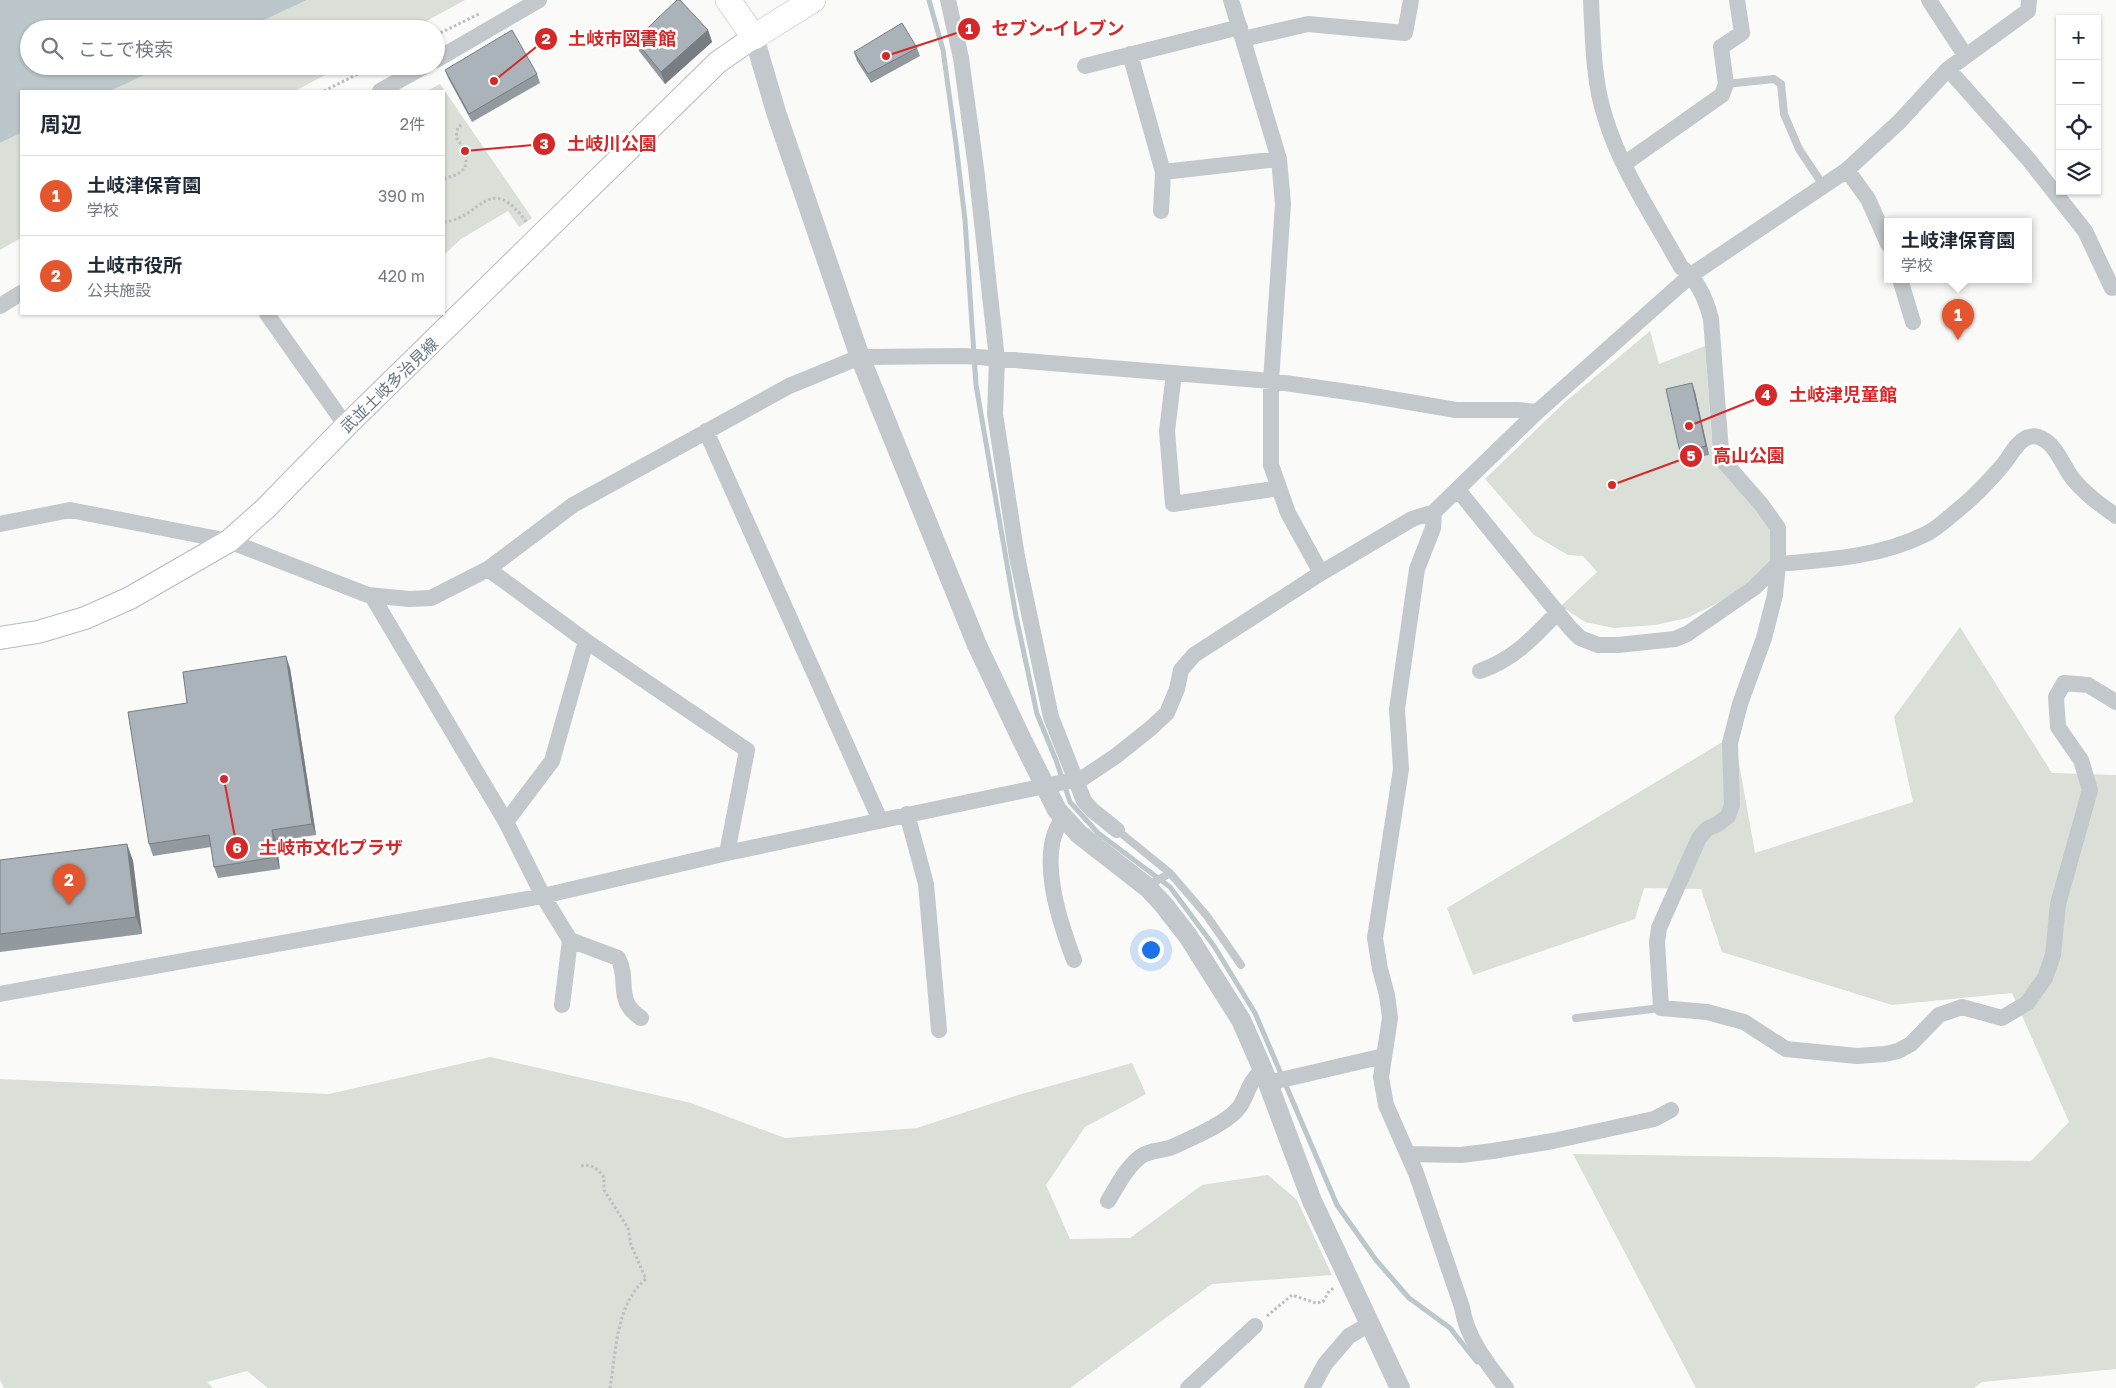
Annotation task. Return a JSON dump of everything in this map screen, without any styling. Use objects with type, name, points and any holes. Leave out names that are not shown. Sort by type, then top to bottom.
[{"type":"main road","points":[[728,0],[754,38],[813,0]]},
{"type":"main road","name":"武並土岐多治見線","points":[[0,638],[38,632],[85,618],[130,598],[229,540],[266,508],[346,426],[718,62],[754,38]]},
{"type":"street","points":[[445,55],[539,0]]},
{"type":"street","points":[[948,0],[961,58],[976,168],[995,414],[1017,557],[1051,717],[1062,783],[1057,810],[1079,834],[1146,887],[1163,904],[1188,936],[1225,993],[1241,1020],[1269,1078],[1312,1201],[1346,1277],[1400,1388]]},
{"type":"street","points":[[1232,0],[1279,159],[1283,204],[1271,381],[1271,465],[1288,513],[1321,573]]},
{"type":"street","points":[[1086,66],[1130,54],[1241,33],[1308,24],[1405,33],[1411,0]]},
{"type":"street","points":[[1591,0],[1594,52],[1600,97],[1609,131],[1624,164],[1681,267],[1691,275],[1708,304],[1711,319],[1721,451],[1725,463],[1737,479],[1761,504],[1778,528],[1778,564],[1775,595],[1764,638],[1740,704],[1730,743],[1732,805],[1728,816],[1718,824],[1706,829],[1699,838],[1659,928],[1657,942],[1660,1008],[1707,1012],[1744,1022],[1786,1049],[1857,1056],[1898,1051],[1911,1044],[1939,1015],[1962,1007],[2002,1018],[2027,1004],[2046,978],[2053,955],[2058,904],[2090,790],[2081,760],[2058,727],[2056,697],[2064,683],[2088,685],[2116,702]]},
{"type":"street","points":[[1624,164],[1722,95],[1726,84],[1721,47],[1742,33],[1737,0]]},
{"type":"street","points":[[1929,0],[1965,55]]},
{"type":"street","points":[[0,994],[543,896],[727,853],[1083,778],[1116,756],[1167,713],[1177,689],[1181,670],[1194,655],[1321,573],[1412,519],[1434,512],[1537,412],[1691,275],[1847,170],[1899,122],[1948,69],[2028,11],[2028,0]]},
{"type":"street","points":[[754,38],[776,112],[860,357],[977,645],[1062,783],[1117,830]]},
{"type":"street","points":[[1130,54],[1163,172],[1161,211]]},
{"type":"street","points":[[1948,69],[2030,160],[2085,231],[2112,288]]},
{"type":"street","points":[[382,90],[409,75]]},
{"type":"street","points":[[1163,172],[1279,159]]},
{"type":"street","points":[[1847,170],[1868,199],[1884,235]]},
{"type":"street","points":[[1901,283],[1913,322]]},
{"type":"street","points":[[0,306],[20,295]]},
{"type":"street","points":[[267,315],[346,426]]},
{"type":"street","points":[[0,524],[70,510],[229,540],[372,596],[409,599],[431,598],[488,569],[573,505],[789,386],[860,357],[965,356],[992,358],[1271,381],[1456,410],[1517,410],[1537,412]]},
{"type":"street","points":[[1174,373],[1167,431],[1173,504],[1279,488]]},
{"type":"street","points":[[706,431],[880,820]]},
{"type":"street","points":[[1458,490],[1580,638],[1598,645],[1618,645],[1675,638],[1687,634],[1754,588],[1778,564],[1851,556],[1892,548],[1927,533],[1966,504],[2003,465],[2015,448],[2026,438],[2033,436],[2041,437],[2047,442],[2072,479],[2097,502],[2116,516]]},
{"type":"street","points":[[1434,512],[1433,528],[1417,569],[1397,709],[1401,769],[1375,938],[1390,1018],[1382,1076],[1386,1105],[1408,1154],[1462,1307],[1464,1321],[1480,1355],[1506,1388]]},
{"type":"street","points":[[488,569],[586,641],[748,750],[727,853]]},
{"type":"street","points":[[372,596],[506,822],[543,896],[570,940],[618,958],[623,968],[624,999],[633,1013],[641,1018]]},
{"type":"street","points":[[1480,671],[1495,666],[1517,652],[1558,612]]},
{"type":"street","points":[[506,822],[552,760],[586,641]]},
{"type":"street","points":[[907,814],[926,884],[940,1030]]},
{"type":"street","points":[[1064,817],[1058,825],[1054,836],[1051,863],[1054,898],[1074,960]]},
{"type":"street","points":[[562,1005],[570,940]]},
{"type":"street","points":[[1108,1201],[1124,1175],[1139,1158],[1147,1153],[1173,1146],[1220,1122],[1237,1110],[1255,1076],[1269,1078],[1294,1077],[1384,1056]]},
{"type":"street","points":[[1408,1154],[1461,1155],[1553,1141],[1654,1119],[1671,1110]]},
{"type":"street","points":[[1312,1388],[1325,1364],[1349,1336],[1370,1324]]},
{"type":"street","points":[[1188,1388],[1255,1326]]},
{"type":"lane","points":[[1726,84],[1774,79],[1781,84],[1784,114],[1800,149],[1823,185]]},
{"type":"lane","points":[[1117,830],[1170,873],[1207,916],[1241,965]]},
{"type":"lane","points":[[1146,887],[1170,873]]},
{"type":"lane","points":[[1576,1018],[1660,1008]]},
{"type":"path","points":[[445,30],[480,13]]},
{"type":"path","points":[[326,90],[356,75]]},
{"type":"path","points":[[445,180],[462,172],[468,160],[467,154],[456,137],[458,127],[461,124]]},
{"type":"path","points":[[445,222],[462,216],[479,203],[489,200],[505,200],[514,205],[538,238]]},
{"type":"path","points":[[581,1166],[592,1166],[604,1176],[604,1190],[628,1228],[631,1245],[646,1278],[636,1286],[623,1312],[610,1388]]},
{"type":"path","points":[[1255,1326],[1292,1295],[1316,1303],[1322,1302],[1329,1291],[1339,1286],[1346,1277]]},
{"type":"shaded area","points":[[0,0],[307,0],[264,20],[20,20],[20,75],[145,75],[112,90],[20,90],[20,133],[0,143]]},
{"type":"shaded area","points":[[307,0],[465,0],[428,20],[264,20]]},
{"type":"shaded area","points":[[145,75],[325,75],[297,90],[112,90]]},
{"type":"shaded area","points":[[440,84],[444,90],[429,90]]},
{"type":"shaded area","points":[[445,91],[532,218],[519,227],[508,211],[461,239],[445,254]]},
{"type":"shaded area","points":[[20,133],[20,239],[0,250],[0,143]]},
{"type":"shaded area","points":[[1650,331],[1659,364],[1705,346],[1712,440],[1760,512],[1773,537],[1777,552],[1763,575],[1716,604],[1687,618],[1655,625],[1614,628],[1585,622],[1561,606],[1597,572],[1583,556],[1568,555],[1534,535],[1485,479],[1565,402]]},
{"type":"shaded area","points":[[1960,627],[2052,773],[2116,775],[2116,1369],[1982,1382],[1974,1388],[1696,1388],[1573,1154],[2031,1161],[2069,1122],[2012,993],[1892,1005],[1722,952],[1701,889],[1644,888],[1635,919],[1473,975],[1447,908],[1734,735],[1755,853],[1913,802],[1894,717]]},
{"type":"shaded area","points":[[490,1057],[691,1103],[785,1138],[917,1128],[1018,1095],[1132,1063],[1146,1094],[1085,1127],[1046,1185],[1070,1239],[1130,1238],[1202,1185],[1268,1175],[1297,1200],[1332,1275],[1212,1284],[1070,1388],[268,1388],[247,1371],[207,1382],[213,1388],[4,1388],[0,1380],[0,1079],[329,1094]]},
{"type":"building","points":[[677,0],[680,0],[708,30],[661,72],[635,40]]},
{"type":"building","points":[[902,23],[917,48],[868,74],[854,52]]},
{"type":"building","points":[[512,30],[537,74],[469,114],[445,70]]},
{"type":"building","points":[[1692,383],[1706,446],[1680,452],[1666,389]]},
{"type":"building","points":[[286,656],[312,824],[272,830],[276,857],[214,867],[209,835],[149,844],[128,712],[187,703],[183,672]]},
{"type":"building","points":[[127,844],[136,917],[0,934],[0,860]]},
{"type":"waterway","points":[[929,0],[943,50],[956,144],[965,220],[976,385],[1016,616],[1037,714],[1056,760],[1070,802],[1098,833],[1170,887],[1214,946],[1255,1013],[1337,1205],[1376,1260],[1409,1298],[1450,1328],[1477,1362]]},
{"type":"place","name":"セブン-イレブン","points":[[886,56]]},
{"type":"place","name":"土岐市図書館","points":[[494,81]]},
{"type":"place","name":"土岐川公園","points":[[465,151]]},
{"type":"place","name":"土岐津保育園","points":[[1958,340]]},
{"type":"place","name":"土岐津児童館","points":[[1689,426]]},
{"type":"place","name":"高山公園","points":[[1612,485]]},
{"type":"place","name":"土岐市文化プラザ","points":[[224,779]]},
{"type":"place","name":"土岐市役所","points":[[69,905]]}]
